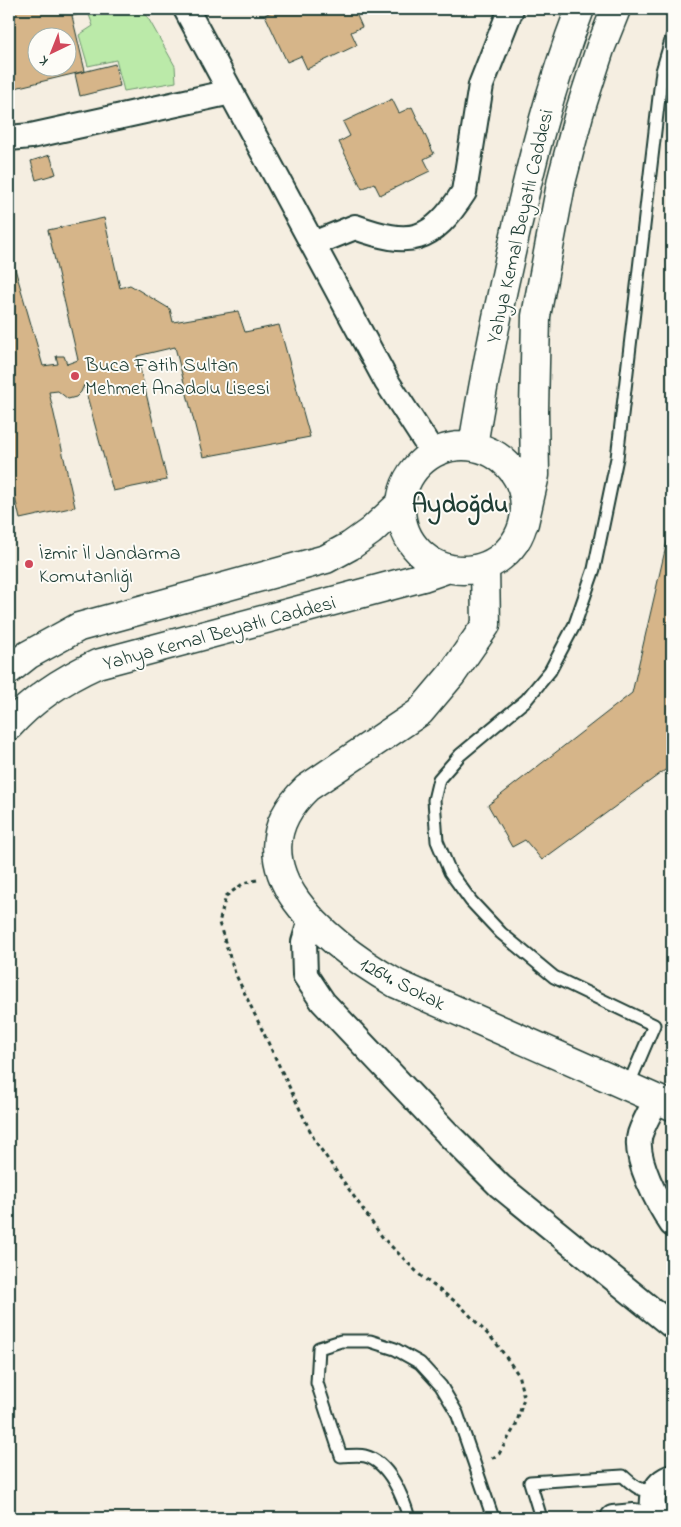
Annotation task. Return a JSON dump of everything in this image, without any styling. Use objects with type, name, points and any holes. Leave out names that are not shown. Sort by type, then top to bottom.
[{"type":"main road","name":"Yahya Kemal Beyatlı Caddesi","points":[[473,446],[484,377],[529,172],[563,55],[580,9]]},
{"type":"main road","name":"Yahya Kemal Beyatlı Caddesi","points":[[524,523],[535,475],[536,316],[566,160],[600,49],[616,9]]},
{"type":"main road","points":[[452,446],[473,446],[492,453],[508,466],[520,483],[525,502],[524,523],[516,542],[510,549],[486,567],[466,571],[446,569],[427,559],[412,544],[402,524],[401,503],[405,483],[416,466],[433,453],[452,446]]},
{"type":"main road","name":"Yahya Kemal Beyatlı Caddesi","points":[[9,670],[28,655],[79,627],[326,559],[350,546],[371,531],[401,503]]},
{"type":"main road","name":"1264. Sokak","points":[[486,567],[486,625],[452,674],[420,712],[307,788],[295,800],[286,813],[280,829],[277,845],[281,872],[286,886],[294,897],[311,919],[330,938],[351,956],[397,984],[665,1102]]},
{"type":"main road","name":"Yahya Kemal Beyatlı Caddesi","points":[[9,726],[44,694],[72,676],[97,664],[423,578],[446,569]]},
{"type":"street","points":[[186,9],[387,382],[433,453]]},
{"type":"street","points":[[313,244],[355,227],[386,237],[403,239],[420,237],[433,229],[455,205],[464,192],[481,85],[511,9]]},
{"type":"street","points":[[9,138],[31,136],[231,92]]},
{"type":"street","points":[[311,919],[304,942],[304,976],[323,1002],[500,1186],[672,1326]]},
{"type":"street","points":[[665,1102],[640,1136],[640,1150],[654,1196],[672,1224]]},
{"type":"street","points":[[658,1518],[653,1507],[653,1498],[664,1483]]},
{"type":"street","points":[[613,1518],[634,1516],[648,1518]]},
{"type":"lane","points":[[628,1086],[654,1025],[554,977],[501,933],[472,901],[450,872],[437,841],[434,800],[439,779],[460,754],[526,700],[550,671],[576,624],[594,569],[617,458],[662,71],[672,37]]},
{"type":"lane","points":[[409,1518],[404,1499],[385,1468],[366,1456],[341,1456],[317,1382],[319,1348],[341,1341],[370,1341],[395,1349],[420,1363],[440,1386],[457,1413],[493,1518]]},
{"type":"lane","points":[[541,1518],[530,1482],[623,1476],[635,1487],[645,1492],[664,1483]]},
{"type":"path","points":[[281,872],[244,883],[226,896],[219,923],[224,944],[235,973],[316,1141],[383,1238],[422,1277],[460,1305],[496,1343],[518,1374],[524,1398],[516,1425],[499,1454],[476,1470]]},
{"type":"green space","points":[[87,9],[143,9],[175,66],[176,82],[124,91],[116,60],[88,66],[79,35],[93,26]]},
{"type":"building","points":[[9,9],[79,9],[80,14],[72,16],[75,28],[28,28],[28,78],[56,78],[15,88],[9,61]]},
{"type":"building","points":[[276,9],[354,9],[362,27],[351,32],[357,45],[307,69],[301,56],[287,62],[265,15]]},
{"type":"building","points":[[78,41],[85,71],[78,73]]},
{"type":"building","points":[[115,64],[120,86],[80,96],[76,78],[78,78],[78,73]]},
{"type":"building","points":[[392,99],[399,113],[412,107],[434,154],[424,159],[430,171],[380,195],[374,183],[362,189],[339,142],[350,136],[343,122]]},
{"type":"building","points":[[50,155],[56,174],[36,180],[31,161]]},
{"type":"building","name":"Buca Fatih Sultan Mehmet Anadolu Lisesi","points":[[104,218],[120,288],[130,285],[170,309],[173,322],[238,311],[245,332],[279,325],[310,437],[203,457],[175,347],[137,356],[167,480],[113,491],[84,385],[76,397],[68,399],[58,391],[49,392],[75,507],[20,519],[9,471],[9,248],[43,366],[58,364],[56,356],[64,356],[67,364],[78,360],[48,230]]},
{"type":"building","points":[[672,520],[672,765],[542,860],[525,840],[512,847],[488,805],[632,693]]},
{"type":"place","name":"Buca Fatih Sultan Mehmet Anadolu Lisesi","points":[[75,376]]},
{"type":"place","name":"İzmir İl Jandarma Komutanlığı","points":[[29,564]]},
{"type":"district","name":"Aydoğdu","points":[[460,503]]}]
